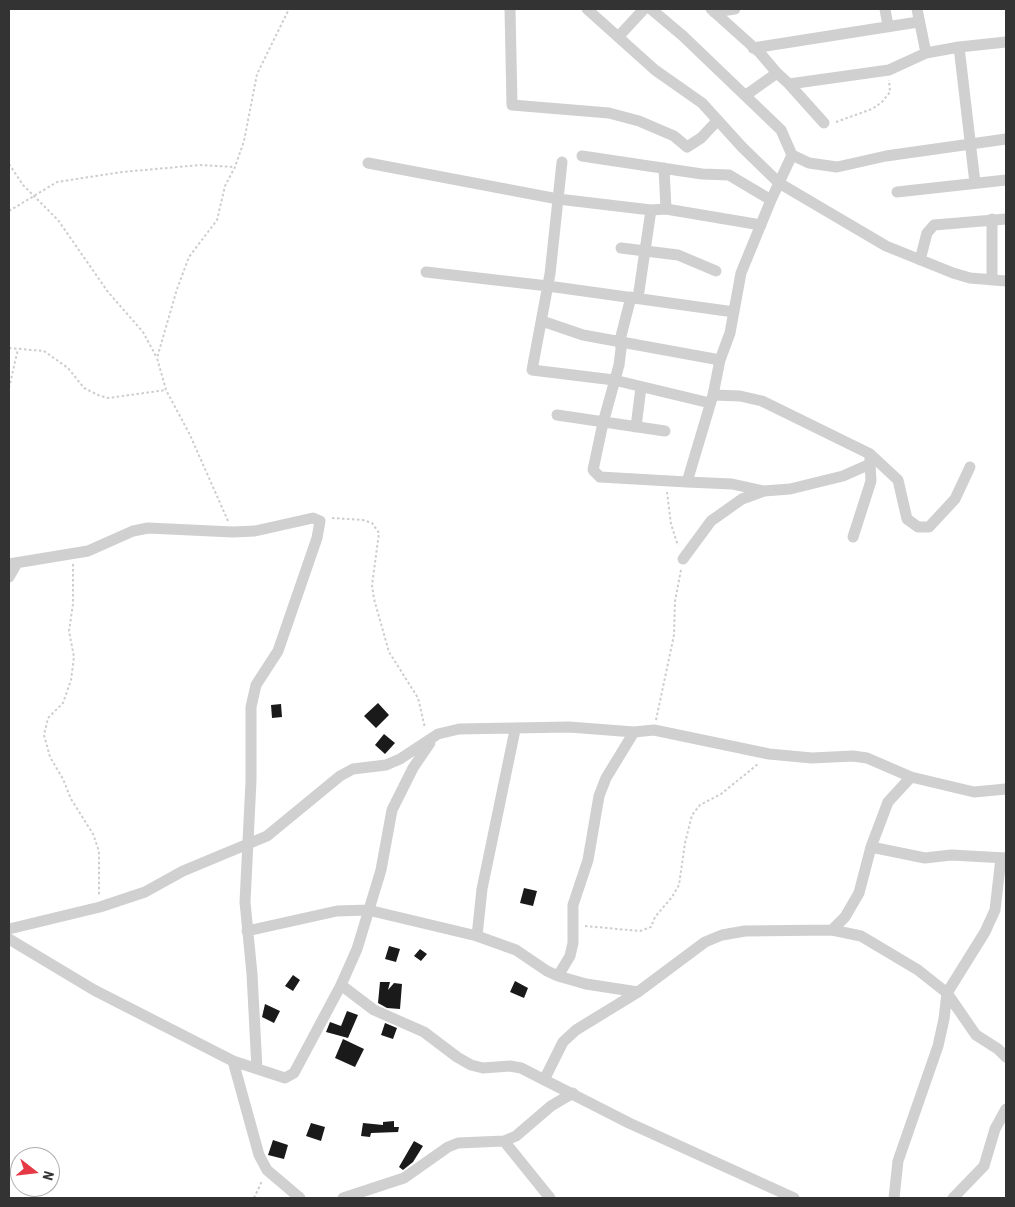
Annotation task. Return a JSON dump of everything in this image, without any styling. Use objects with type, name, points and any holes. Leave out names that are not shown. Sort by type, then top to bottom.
[{"type":"street","points":[[510,9],[512,105],[609,113],[639,120],[674,136],[687,147],[701,138],[717,121]]},
{"type":"street","points":[[587,9],[655,70],[702,103],[717,121],[779,183],[878,242],[961,276],[1006,281]]},
{"type":"street","points":[[618,36],[644,9]]},
{"type":"street","points":[[651,9],[746,95],[781,130],[792,155],[819,165],[837,166],[972,142],[1006,139]]},
{"type":"street","points":[[713,10],[735,9]]},
{"type":"street","points":[[886,9],[888,26]]},
{"type":"street","points":[[713,10],[789,84],[824,123]]},
{"type":"street","points":[[753,48],[888,26],[920,12],[926,53]]},
{"type":"street","points":[[789,84],[889,70],[926,53],[959,46],[1006,42]]},
{"type":"street","points":[[959,46],[972,142],[975,184]]},
{"type":"street","points":[[746,95],[778,73]]},
{"type":"street","points":[[687,482],[720,360],[730,333],[741,274],[771,200],[792,155]]},
{"type":"street","points":[[582,156],[702,174],[729,175],[771,200]]},
{"type":"street","points":[[562,162],[548,286],[532,370],[614,380],[641,387],[711,399],[740,396],[762,401],[870,459],[898,480],[907,519],[918,527],[929,527],[954,499],[970,467]]},
{"type":"street","points":[[368,163],[558,199],[651,210],[666,209],[761,225]]},
{"type":"street","points":[[664,168],[666,209]]},
{"type":"street","points":[[897,192],[1006,180]]},
{"type":"street","points":[[651,210],[645,251],[634,298],[620,340],[619,364],[593,470],[600,477],[732,484],[764,491]]},
{"type":"street","points":[[992,219],[992,280]]},
{"type":"street","points":[[920,260],[927,232],[934,225],[1006,219]]},
{"type":"street","points":[[621,248],[678,255],[716,270]]},
{"type":"street","points":[[426,272],[548,286],[734,312]]},
{"type":"street","points":[[542,321],[583,335],[620,340],[720,360]]},
{"type":"street","points":[[636,427],[641,387]]},
{"type":"street","points":[[557,415],[665,431]]},
{"type":"street","points":[[683,559],[718,514],[742,499],[764,491],[790,489],[843,476],[870,459]]},
{"type":"street","points":[[853,537],[871,482],[870,459]]},
{"type":"street","points":[[9,577],[13,564],[88,551],[132,531],[148,528],[233,532],[255,531],[317,519],[320,521],[319,532],[278,651],[256,685],[251,706],[251,781],[244,902],[252,974],[257,1069]]},
{"type":"street","points":[[9,929],[100,907],[145,892],[183,872],[267,836],[340,776],[353,769],[386,765],[400,759],[438,734],[459,728],[515,730],[569,727],[634,732],[654,730],[769,754],[812,758],[867,758],[912,777],[974,792],[1005,790]]},
{"type":"street","points":[[477,936],[482,889],[515,730]]},
{"type":"street","points":[[558,976],[570,956],[573,905],[588,860],[601,789],[612,767],[634,732]]},
{"type":"street","points":[[9,939],[94,990],[233,1061],[285,1078],[292,1076],[357,949],[381,870],[392,810],[422,753],[438,734]]},
{"type":"street","points":[[832,930],[845,917],[859,893],[871,847],[888,802],[912,777]]},
{"type":"street","points":[[871,847],[925,858],[951,855],[1004,858],[995,910],[985,932],[947,992],[938,1046],[898,1161],[894,1198]]},
{"type":"street","points":[[247,931],[338,911],[368,910],[477,936],[516,950],[547,971],[558,976],[586,984],[638,992]]},
{"type":"street","points":[[545,1078],[563,1042],[576,1030],[638,992],[705,942],[722,935],[746,931],[832,930],[861,936],[918,970],[947,992],[976,1035],[998,1048],[1006,1057]]},
{"type":"street","points":[[340,985],[374,1010],[424,1032],[471,1065],[483,1068],[510,1066],[545,1078],[629,1123],[794,1198]]},
{"type":"street","points":[[233,1061],[252,1137],[267,1170],[300,1198]]},
{"type":"street","points":[[343,1198],[404,1178],[443,1150],[458,1143],[504,1141],[516,1136],[551,1106],[573,1094]]},
{"type":"street","points":[[953,1198],[984,1166],[995,1129],[1006,1109]]},
{"type":"street","points":[[504,1141],[550,1198]]},
{"type":"path","points":[[157,358],[177,289],[190,257],[217,220],[225,186],[235,167],[244,141],[257,74],[289,9]]},
{"type":"path","points":[[824,123],[833,123],[872,109],[882,102],[890,92],[889,70]]},
{"type":"path","points":[[9,164],[23,185],[58,220],[108,292],[143,332],[157,358],[166,390],[190,435],[233,532]]},
{"type":"path","points":[[9,211],[57,182],[122,172],[200,165],[235,167]]},
{"type":"path","points":[[9,348],[44,351],[68,368],[84,388],[108,398],[166,390]]},
{"type":"path","points":[[9,388],[18,350]]},
{"type":"path","points":[[654,730],[674,635],[675,601],[683,559],[671,524],[667,482]]},
{"type":"path","points":[[317,519],[345,518],[363,520],[372,523],[379,533],[372,584],[374,600],[389,652],[418,698],[426,723],[425,730]]},
{"type":"path","points":[[73,554],[73,604],[69,632],[74,657],[71,680],[63,703],[48,718],[44,735],[50,757],[63,778],[71,799],[93,834],[99,851],[98,891],[100,907]]},
{"type":"path","points":[[572,926],[640,931],[651,927],[655,917],[672,897],[679,885],[685,843],[692,815],[700,805],[721,794],[769,754]]},
{"type":"path","points":[[254,1198],[267,1170]]},
{"type":"building","points":[[378,703],[389,715],[376,728],[364,716]]},
{"type":"building","points":[[281,704],[282,717],[272,718],[271,705]]},
{"type":"building","points":[[384,734],[395,743],[385,754],[375,745]]},
{"type":"building","points":[[524,888],[537,891],[533,906],[520,903]]},
{"type":"building","points":[[389,946],[400,949],[396,962],[385,959]]},
{"type":"building","points":[[420,949],[427,954],[421,961],[414,956]]},
{"type":"building","points":[[293,975],[300,980],[293,991],[285,986]]},
{"type":"building","points":[[515,981],[528,988],[524,998],[510,992]]},
{"type":"building","points":[[380,982],[390,982],[388,990],[394,983],[402,984],[400,1009],[387,1008],[378,1003]]},
{"type":"building","points":[[265,1004],[280,1011],[274,1023],[262,1017]]},
{"type":"building","points":[[347,1011],[358,1015],[348,1038],[326,1032],[330,1022],[341,1026]]},
{"type":"building","points":[[385,1023],[397,1028],[393,1039],[381,1035]]},
{"type":"building","points":[[343,1039],[364,1049],[355,1067],[335,1058]]},
{"type":"building","points":[[394,1121],[394,1127],[399,1127],[398,1132],[371,1133],[370,1137],[361,1136],[363,1123],[383,1125],[383,1122]]},
{"type":"building","points":[[311,1123],[325,1127],[321,1141],[306,1136]]},
{"type":"building","points":[[273,1140],[288,1145],[284,1159],[268,1155]]},
{"type":"building","points":[[414,1141],[423,1146],[413,1162],[403,1170],[399,1167]]}]
